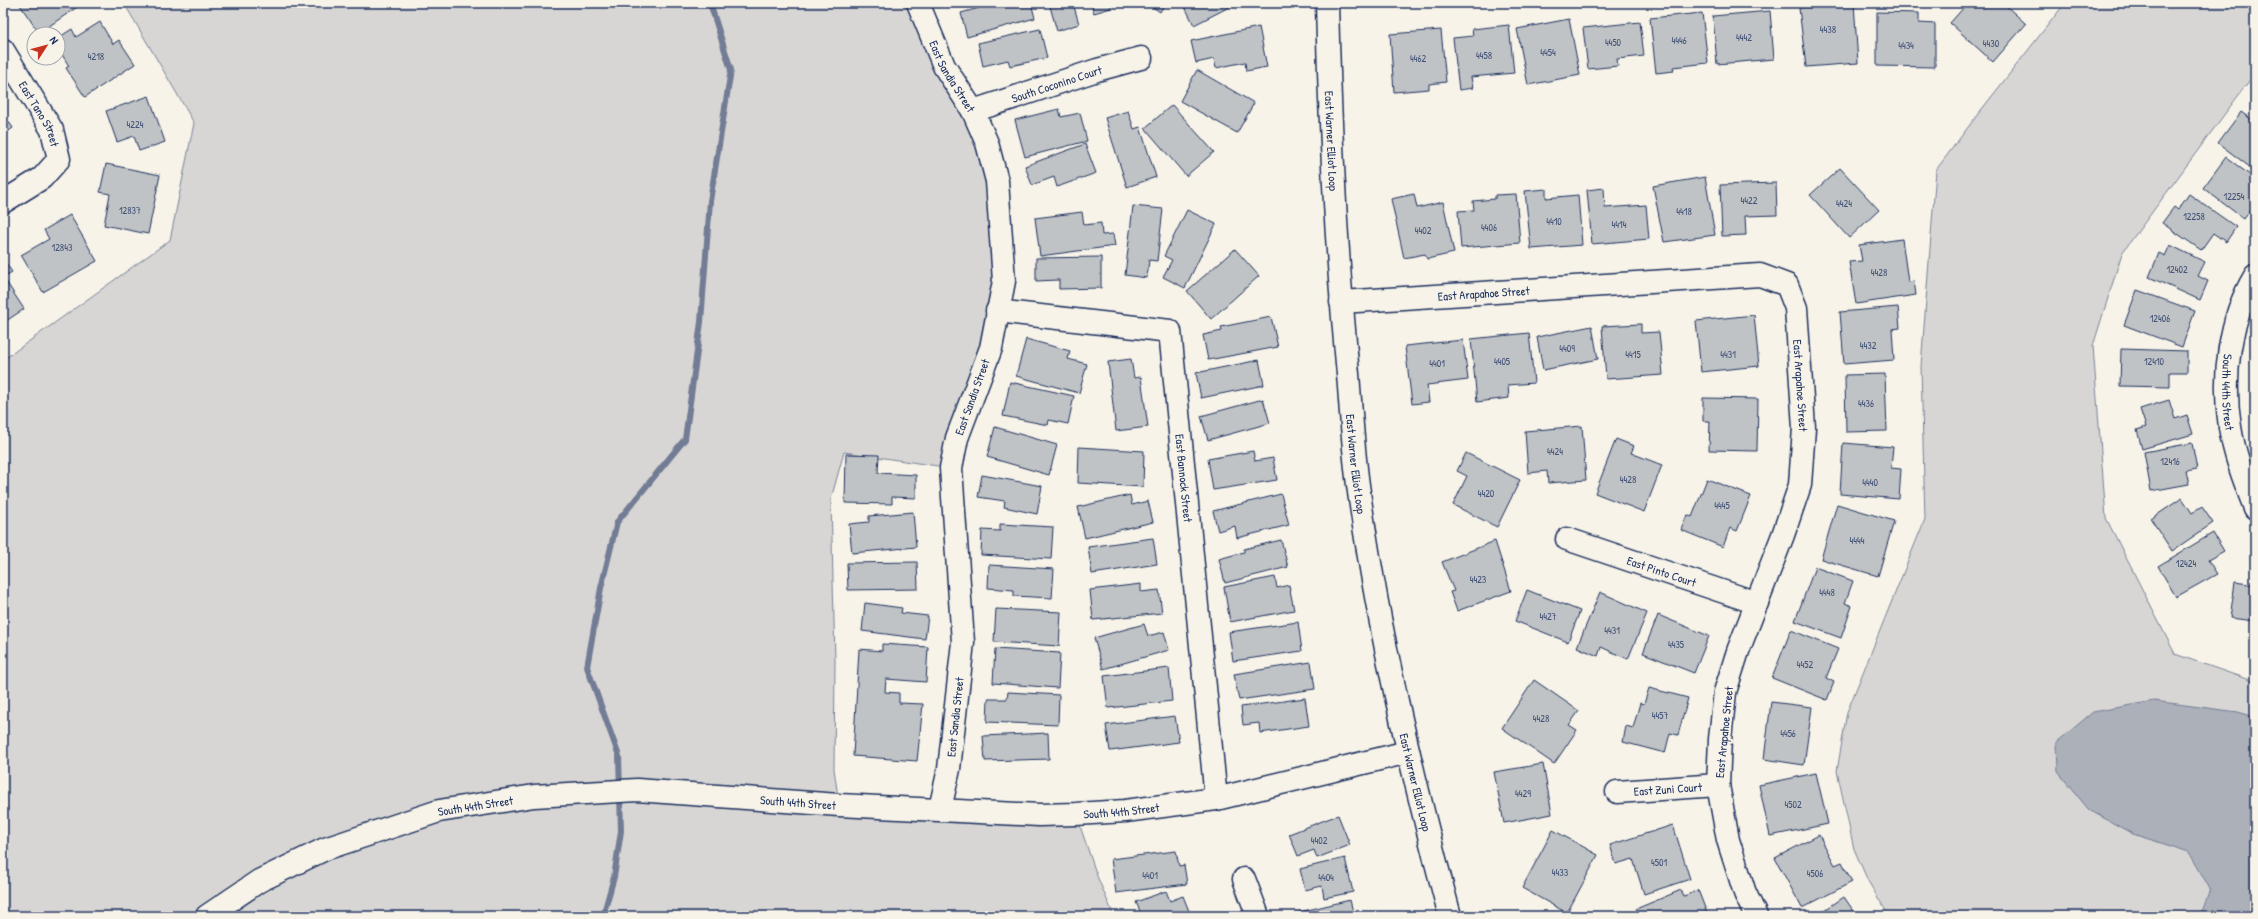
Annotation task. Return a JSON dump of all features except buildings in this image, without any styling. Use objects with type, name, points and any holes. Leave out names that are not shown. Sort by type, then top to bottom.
[{"type":"street","name":"East Sandia Street","points":[[918,3],[944,66],[973,111],[987,143],[998,181],[1004,281],[991,348],[957,438],[951,468],[963,642],[950,769],[940,809]]},
{"type":"street","name":"East Warner Elliot Loop","points":[[1327,3],[1331,148],[1341,302],[1358,484],[1378,605],[1408,752],[1450,916]]},
{"type":"street","name":"East Tano Street","points":[[3,50],[52,130],[59,159],[42,178],[3,202]]},
{"type":"street","name":"South Coconino Court","points":[[973,111],[1097,70],[1141,58]]},
{"type":"street","name":"East Arapahoe Street","points":[[1341,302],[1760,275],[1787,285],[1796,308],[1804,428],[1800,485],[1783,535],[1738,651],[1725,692],[1718,785],[1728,840],[1745,893],[1756,916]]},
{"type":"street","name":"South 44th Street","points":[[2255,276],[2246,291],[2233,333],[2226,376],[2230,427],[2244,479],[2255,508]]},
{"type":"street","name":"East Bannock Street","points":[[997,311],[1170,331],[1216,799]]},
{"type":"street","name":"East Pinto Court","points":[[1567,539],[1757,603]]},
{"type":"street","name":"South 44th Street","points":[[207,916],[259,881],[324,849],[365,834],[439,811],[534,796],[637,790],[839,805],[1038,815],[1125,811],[1216,799],[1408,752]]},
{"type":"street","name":"East Zuni Court","points":[[1617,792],[1718,785]]},
{"type":"street","points":[[1244,879],[1258,916]]},
{"type":"shaded area","points":[[124,3],[918,3],[987,143],[1004,281],[951,468],[844,452],[831,499],[835,661],[834,769],[839,804],[1076,814],[1097,876],[1114,916],[3,916],[3,360],[170,240],[194,123]]},
{"type":"shaded area","points":[[2063,3],[2255,3],[2255,73],[2122,253],[2093,346],[2106,518],[2175,654],[2255,682],[2255,916],[1889,916],[1868,881],[1854,849],[1837,771],[1847,712],[1925,519],[1921,366],[1936,170],[2062,7]]},
{"type":"shaded area","points":[[2154,701],[2238,712],[2255,717],[2255,916],[2200,916],[2210,889],[2189,852],[2133,834],[2089,810],[2058,772],[2057,742],[2093,712]]},
{"type":"waterway","points":[[603,916],[614,877],[621,831],[619,756],[587,667],[601,588],[617,522],[685,439],[701,322],[710,201],[731,70],[710,3]]}]
